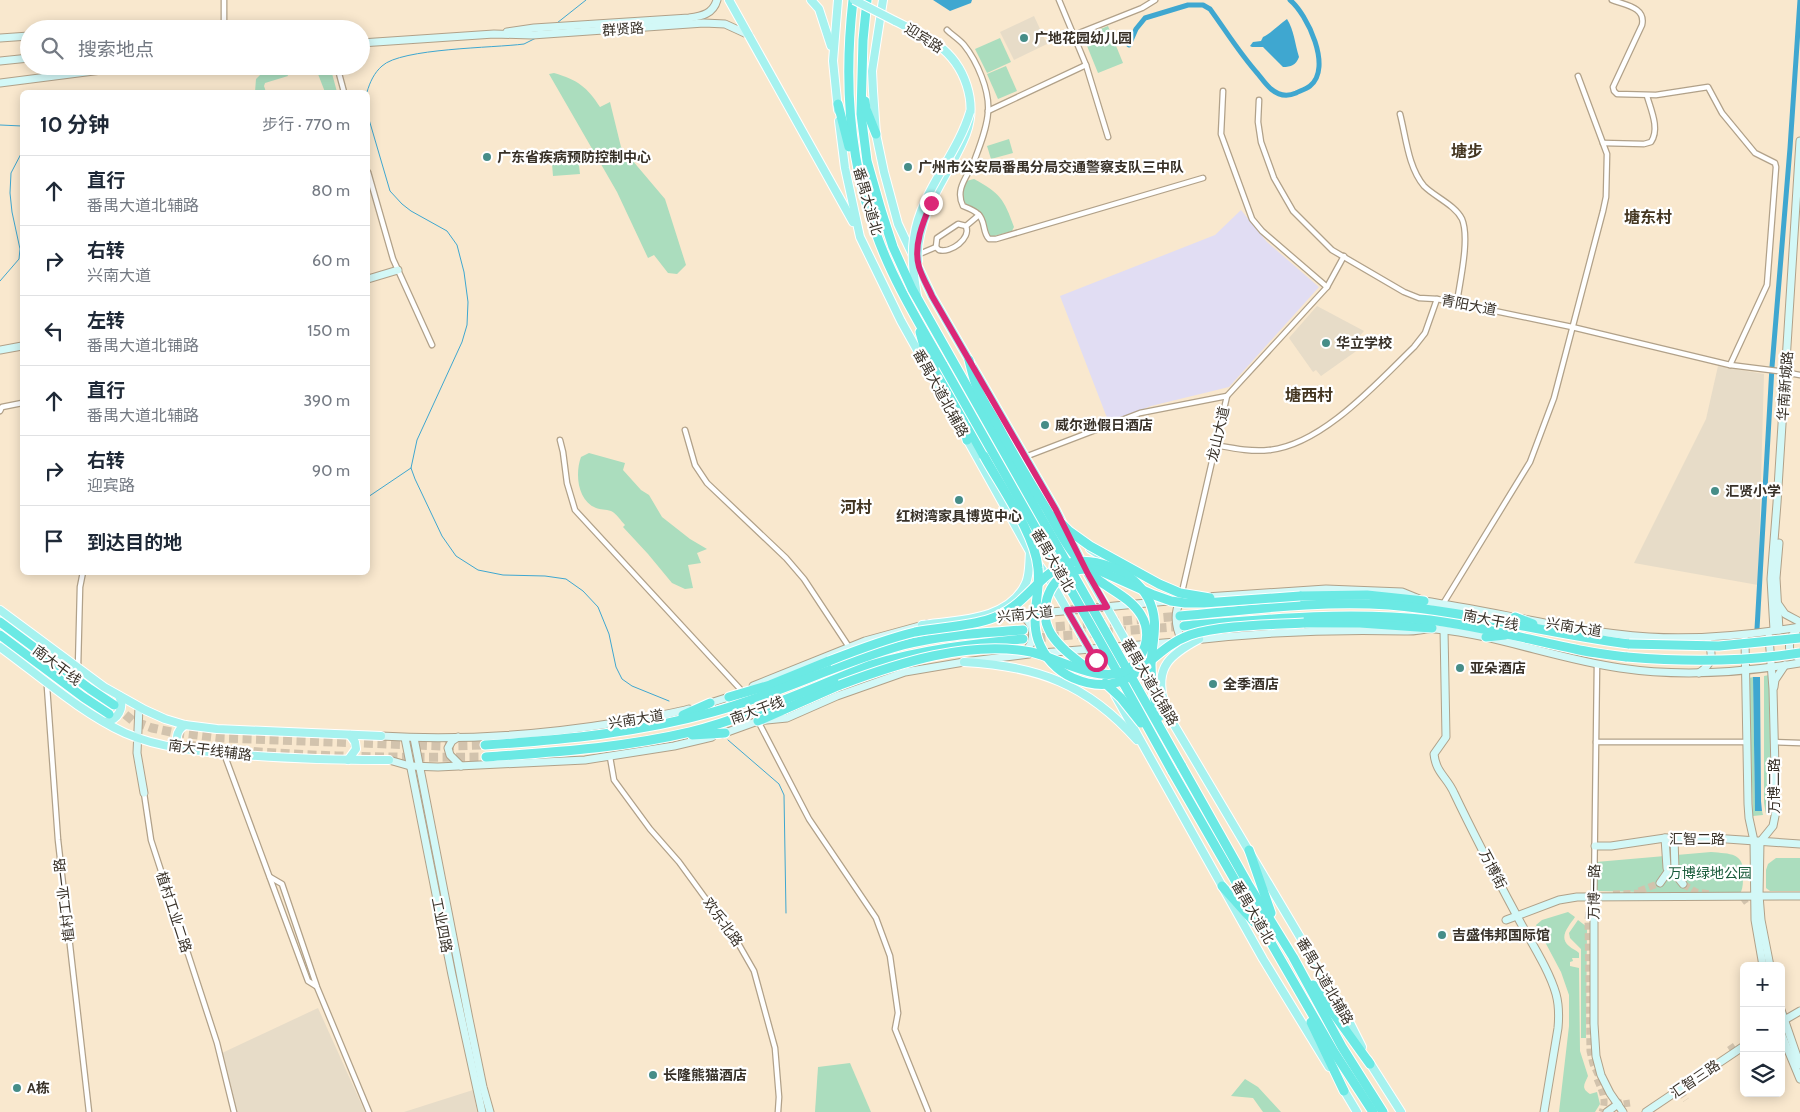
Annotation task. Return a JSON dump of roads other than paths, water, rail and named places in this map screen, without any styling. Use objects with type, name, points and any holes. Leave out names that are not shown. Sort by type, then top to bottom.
[{"type":"highway","name":"番禺大道北","points":[[853,0],[849,101],[855,155],[863,191],[884,254],[916,317],[1172,771],[1334,1052],[1373,1112]]},
{"type":"highway","name":"番禺大道北","points":[[867,0],[863,40],[861,114],[864,143],[872,179],[893,248],[917,298],[1248,884],[1293,957],[1342,1047],[1384,1112]]},
{"type":"highway","points":[[862,79],[866,109],[876,134]]},
{"type":"highway","points":[[838,104],[852,162],[863,191]]},
{"type":"highway","points":[[916,317],[925,350],[1028,534],[1035,551],[1038,573],[1035,617],[1038,640],[1048,659],[1069,676],[1093,684],[1119,682],[1140,672],[1170,647],[1190,635],[1220,630],[1304,624],[1370,624],[1432,628]]},
{"type":"highway","points":[[758,721],[873,673],[915,660],[984,650],[1010,649],[1033,653],[1085,671],[1105,675],[1121,673],[1131,667],[1142,653],[1146,640],[1146,628],[1142,617],[1131,604],[1097,579],[1076,558],[1038,497],[976,387],[969,360]]},
{"type":"highway","points":[[964,420],[967,440]]},
{"type":"highway","points":[[1038,497],[1079,539],[1167,588],[1194,596],[1258,599]]},
{"type":"highway","points":[[729,697],[770,686],[829,661],[892,638],[915,632],[990,620],[1008,611],[1043,578],[1058,568],[1082,562],[1102,564],[1130,577],[1142,589],[1151,605],[1155,628],[1151,664],[1152,688],[1164,734]]},
{"type":"highway","points":[[1156,742],[1121,698],[1070,655],[1050,633],[1045,615],[1046,604],[1052,587],[1066,574],[1073,571],[1090,569],[1108,574],[1171,601],[1204,603],[1300,596],[1367,595],[1424,600]]},
{"type":"highway","name":"南大干线","points":[[1180,616],[1326,605],[1388,605],[1458,614],[1584,639],[1629,644],[1719,646],[1800,638]]},
{"type":"highway","name":"南大干线","points":[[1184,626],[1279,618],[1371,616],[1429,620],[1492,629],[1577,650],[1627,658],[1718,661],[1800,653]]},
{"type":"highway","points":[[1515,617],[1551,632]]},
{"type":"highway","name":"南大干线","points":[[0,622],[114,705]]},
{"type":"highway","name":"南大干线","points":[[485,745],[582,738],[629,731],[748,702],[834,668],[904,645],[960,635],[1023,634],[891,659],[871,665],[754,712],[725,722],[667,737],[584,750],[486,757]]},
{"type":"highway","name":"南大干线","points":[[0,635],[83,697],[107,718]]},
{"type":"highway","points":[[1486,637],[1515,635]]},
{"type":"highway","points":[[666,723],[710,703]]},
{"type":"highway","points":[[667,737],[725,733]]},
{"type":"highway","points":[[1249,850],[1278,932]]},
{"type":"highway","points":[[1222,886],[1268,938]]},
{"type":"highway","points":[[1293,957],[1370,1064]]},
{"type":"highway","points":[[1287,969],[1344,1090]]},
{"type":"main road","points":[[729,0],[850,213],[860,237]]},
{"type":"main road","points":[[811,0],[819,9],[828,32],[833,61]]},
{"type":"main road","name":"番禺大道北辅路","points":[[838,0],[833,61],[845,168],[860,237],[901,321],[967,440],[1030,552],[1051,582],[1148,753]]},
{"type":"main road","name":"迎宾路","points":[[853,0],[937,44],[947,53],[963,74],[969,94],[970,112],[966,133],[926,214],[919,237],[917,256],[919,268]]},
{"type":"main road","points":[[883,0],[872,71],[876,134],[898,224],[932,296],[1056,510],[1085,544],[1098,555],[1129,573],[1181,596],[1209,597]]},
{"type":"main road","points":[[917,298],[913,264],[914,237],[924,204],[956,147],[970,112]]},
{"type":"main road","name":"番禺大道北铺路","points":[[1056,510],[1088,574],[1167,713],[1249,850]]},
{"type":"main road","points":[[922,625],[982,616],[1005,606],[1020,594],[1026,582],[1029,572],[1030,552]]},
{"type":"main road","name":"南大干线辅路","points":[[0,610],[86,674],[119,696],[159,717],[185,724],[217,729],[381,736]]},
{"type":"main road","points":[[1167,713],[1161,683],[1166,664],[1176,652],[1198,639]]},
{"type":"main road","name":"南大干线辅路","points":[[0,647],[76,703],[107,718],[138,737],[182,748],[220,754],[389,760]]},
{"type":"main road","points":[[964,662],[991,663],[1022,668],[1051,677],[1071,686],[1114,716],[1148,753],[1301,1024],[1357,1112]]},
{"type":"main road","points":[[107,718],[112,720],[120,712],[122,703],[119,696]]},
{"type":"main road","points":[[182,748],[177,740],[177,734],[185,724]]},
{"type":"main road","points":[[348,760],[356,749],[355,742],[350,735]]},
{"type":"main road","name":"番禺大道北辅路","points":[[1249,850],[1344,1011],[1370,1064],[1401,1112]]},
{"type":"street","points":[[224,0],[224,20]]},
{"type":"street","name":"群贤路","points":[[370,42],[699,17],[711,11],[716,0]]},
{"type":"street","points":[[1059,0],[1086,65],[1108,138]]},
{"type":"street","points":[[1074,35],[1142,8],[1155,0]]},
{"type":"street","points":[[1612,0],[1637,9],[1644,18],[1613,87],[1614,91],[1617,94],[1647,96],[1708,87],[1722,113],[1755,153],[1775,163],[1767,285],[1730,365]]},
{"type":"street","name":"群贤路","points":[[533,31],[560,33],[704,23],[724,24],[749,35]]},
{"type":"street","points":[[947,30],[963,44],[976,62],[982,80],[988,111],[985,130],[972,164],[960,188],[963,206],[977,212],[982,219],[985,235],[989,239],[996,239],[1203,178]]},
{"type":"street","points":[[0,38],[20,37]]},
{"type":"street","points":[[0,61],[20,59]]},
{"type":"street","points":[[988,111],[1086,65]]},
{"type":"street","points":[[0,82],[58,75]]},
{"type":"street","points":[[339,75],[343,90]]},
{"type":"street","points":[[1443,604],[1530,462],[1549,412],[1606,197],[1608,161],[1578,76]]},
{"type":"street","points":[[1223,90],[1221,134],[1252,219],[1262,231],[1327,287]]},
{"type":"street","points":[[1603,143],[1644,144],[1651,142],[1654,137],[1655,128],[1647,96]]},
{"type":"street","name":"青阳大道","points":[[1259,100],[1258,122],[1261,142],[1274,178],[1293,211],[1332,250],[1404,292],[1419,298],[1457,302],[1730,365],[1800,375]]},
{"type":"street","points":[[1400,114],[1414,169],[1419,179],[1426,188],[1461,216],[1464,224],[1465,251],[1457,302]]},
{"type":"street","name":"华南新城路","points":[[1792,307],[1800,142]]},
{"type":"street","points":[[370,179],[393,259],[432,345]]},
{"type":"street","name":"华南新城路","points":[[1774,630],[1771,579],[1785,372],[1800,208]]},
{"type":"street","points":[[966,226],[979,215]]},
{"type":"street","points":[[936,247],[937,238],[955,225],[962,224],[966,226]]},
{"type":"street","points":[[936,247],[939,250],[949,250],[966,238],[968,234],[966,226]]},
{"type":"street","points":[[917,256],[936,247]]},
{"type":"street","name":"龙山大道","points":[[1181,596],[1227,396],[1327,287],[1344,256]]},
{"type":"street","points":[[370,278],[398,270]]},
{"type":"street","points":[[1215,445],[1243,449],[1278,449],[1292,444],[1330,424],[1414,347],[1425,333],[1436,299]]},
{"type":"street","points":[[0,350],[20,346]]},
{"type":"street","name":"华南新城路","points":[[1774,630],[1778,603],[1776,578],[1785,372]]},
{"type":"street","points":[[1025,457],[1140,413],[1227,396]]},
{"type":"street","points":[[0,410],[2,406],[20,403]]},
{"type":"street","points":[[685,430],[695,465],[707,484],[786,558],[804,579],[850,648]]},
{"type":"street","points":[[560,440],[567,483],[575,510],[742,691]]},
{"type":"street","points":[[78,667],[80,587],[82,575]]},
{"type":"street","name":"兴南大道","points":[[1209,597],[1335,589],[1402,592],[1443,604],[1583,629],[1649,637],[1700,637],[1800,627]]},
{"type":"street","points":[[1181,596],[1176,618],[1177,630],[1182,641]]},
{"type":"street","name":"兴南大道","points":[[381,736],[405,738],[458,737],[540,732],[602,725],[679,712],[729,697],[865,641],[922,625],[1107,607],[1181,596]]},
{"type":"street","points":[[1778,603],[1785,614],[1800,622]]},
{"type":"street","points":[[1017,615],[1026,618],[1032,630],[1030,647],[1021,655]]},
{"type":"street","points":[[1800,627],[1792,633],[1788,642],[1790,652],[1800,659]]},
{"type":"street","name":"兴南大道","points":[[389,760],[410,766],[461,766],[610,757],[674,746],[725,733],[758,721],[787,718],[837,696],[905,672],[1021,655],[1248,635],[1339,630],[1410,632],[1432,628],[1486,637],[1598,664],[1643,671],[1674,673],[1742,671],[1800,663]]},
{"type":"street","name":"万博街","points":[[1444,630],[1446,737],[1434,754],[1434,759],[1439,773],[1449,783],[1556,994],[1559,1014],[1544,1112]]},
{"type":"street","name":"万博二路","points":[[1757,842],[1773,826],[1775,817],[1771,667],[1774,630]]},
{"type":"street","name":"万博二路","points":[[1745,634],[1742,671],[1747,687],[1749,818],[1757,842],[1755,920],[1762,962]]},
{"type":"street","points":[[1699,673],[1708,666],[1712,659],[1708,642],[1700,637]]},
{"type":"street","name":"万博一路","points":[[1598,664],[1594,1024],[1596,1056],[1601,1076],[1623,1112]]},
{"type":"street","points":[[1773,689],[1775,680],[1785,665]]},
{"type":"street","name":"植村工业一路","points":[[46,687],[58,840],[89,1112]]},
{"type":"street","name":"植村工业二路","points":[[139,707],[137,753],[151,840],[217,1043],[234,1112]]},
{"type":"street","points":[[758,721],[809,819],[876,918],[890,956],[898,1012],[895,1029],[928,1111]]},
{"type":"street","points":[[458,737],[452,741],[448,748],[450,755],[461,766]]},
{"type":"street","name":"工业四路","points":[[405,738],[482,1112]]},
{"type":"street","name":"工业四路","points":[[414,738],[468,1019],[490,1112]]},
{"type":"street","points":[[1596,742],[1748,742]]},
{"type":"street","points":[[1774,742],[1800,743]]},
{"type":"street","name":"欢乐北路","points":[[610,757],[614,780],[650,829],[679,862],[738,943],[754,971],[775,1048],[779,1097],[778,1112]]},
{"type":"street","points":[[226,759],[308,981],[317,987]]},
{"type":"street","name":"汇智二路","points":[[1595,846],[1612,846],[1664,838],[1698,837],[1800,844]]},
{"type":"street","points":[[1660,883],[1667,871],[1664,838]]},
{"type":"street","points":[[1674,838],[1675,872],[1683,884]]},
{"type":"street","points":[[426,847],[435,845]]},
{"type":"street","points":[[270,878],[282,884],[317,987],[369,1112]]},
{"type":"street","name":"万博二路","points":[[1757,895],[1769,962]]},
{"type":"street","points":[[1506,920],[1559,900],[1594,896],[1800,896]]},
{"type":"street","points":[[1785,1021],[1800,1010]]},
{"type":"street","points":[[1785,1027],[1800,1065]]},
{"type":"street","points":[[1785,1042],[1800,1079]]},
{"type":"street","name":"汇智三路","points":[[1646,1112],[1740,1049]]},
{"type":"street","points":[[1607,1112],[1618,1104]]},
{"type":"water","points":[[933,0],[972,0],[971,3],[950,11]]},
{"type":"water","points":[[1287,19],[1293,32],[1299,57],[1293,65],[1283,67],[1263,47],[1250,46],[1253,42],[1261,41],[1263,37]]},
{"type":"water","points":[[1753,677],[1760,677],[1762,811],[1755,811]]},
{"type":"waterway","points":[[557,23],[586,0]]},
{"type":"waterway","points":[[1129,45],[1136,29],[1145,18],[1188,5],[1203,5],[1210,9],[1245,59],[1269,87],[1280,94],[1293,94],[1310,86],[1316,78],[1319,67],[1315,42],[1310,29],[1304,17],[1290,0]]},
{"type":"waterway","points":[[1757,629],[1772,367],[1800,0]]},
{"type":"waterway","points":[[368,90],[377,72],[382,66],[392,60],[427,52],[524,44],[538,37]]},
{"type":"waterway","points":[[370,123],[390,191],[411,211],[447,231],[457,245],[464,272],[468,302],[467,325],[462,342],[417,440],[411,468],[442,536],[456,556],[478,570],[503,575],[545,576],[566,579],[583,591],[598,607],[609,634],[616,667],[622,679],[632,686],[669,701]]},
{"type":"waterway","points":[[0,125],[20,126]]},
{"type":"waterway","points":[[20,156],[11,173],[10,193],[20,249]]},
{"type":"waterway","points":[[0,281],[19,259],[20,249]]},
{"type":"waterway","points":[[370,496],[411,468]]},
{"type":"waterway","points":[[728,740],[779,784],[784,795],[786,913]]},
{"type":"tunnel","points":[[1029,629],[1180,616]]},
{"type":"tunnel","points":[[1023,639],[1184,626]]},
{"type":"tunnel","points":[[115,706],[133,721],[152,728],[224,738],[443,746],[485,745]]},
{"type":"tunnel","points":[[173,743],[212,748],[329,756],[486,757]]},
{"type":"tunnel","points":[[1639,891],[1660,883]]},
{"type":"tunnel","points":[[1683,884],[1696,892],[1711,894]]},
{"type":"tunnel","points":[[1613,894],[1645,893]]},
{"type":"tunnel","points":[[1742,902],[1753,898]]},
{"type":"tunnel","points":[[1594,903],[1589,912],[1588,920],[1590,1051],[1593,1064],[1602,1083]]},
{"type":"tunnel","points":[[1730,1045],[1736,1054]]},
{"type":"tunnel","points":[[1597,1079],[1604,1099],[1602,1112]]},
{"type":"tunnel","points":[[1680,1091],[1686,1100]]},
{"type":"tunnel","points":[[1614,1100],[1623,1104],[1630,1103]]},
{"type":"place","name":"广地花园幼儿园","points":[[1024,38]]},
{"type":"place","name":"广东省疾病预防控制中心","points":[[487,157]]},
{"type":"place","name":"广州市公安局番禺分局交通警察支队三中队","points":[[908,167]]},
{"type":"place","name":"华立学校","points":[[1326,343]]},
{"type":"place","name":"威尔逊假日酒店","points":[[1045,425]]},
{"type":"place","name":"汇贤小学","points":[[1715,491]]},
{"type":"place","name":"红树湾家具博览中心","points":[[959,500]]},
{"type":"place","name":"亚朵酒店","points":[[1460,668]]},
{"type":"place","name":"全季酒店","points":[[1213,684]]},
{"type":"place","name":"吉盛伟邦国际馆","points":[[1442,935]]},
{"type":"place","name":"长隆熊猫酒店","points":[[653,1075]]},
{"type":"place","name":"A栋","points":[[17,1088]]},
{"type":"district","name":"塘步","points":[[1467,151]]},
{"type":"district","name":"塘东村","points":[[1648,217]]},
{"type":"district","name":"塘西村","points":[[1309,395]]},
{"type":"district","name":"河村","points":[[856,507]]},
{"type":"park label","name":"万博绿地公园","points":[[1710,873]]}]
